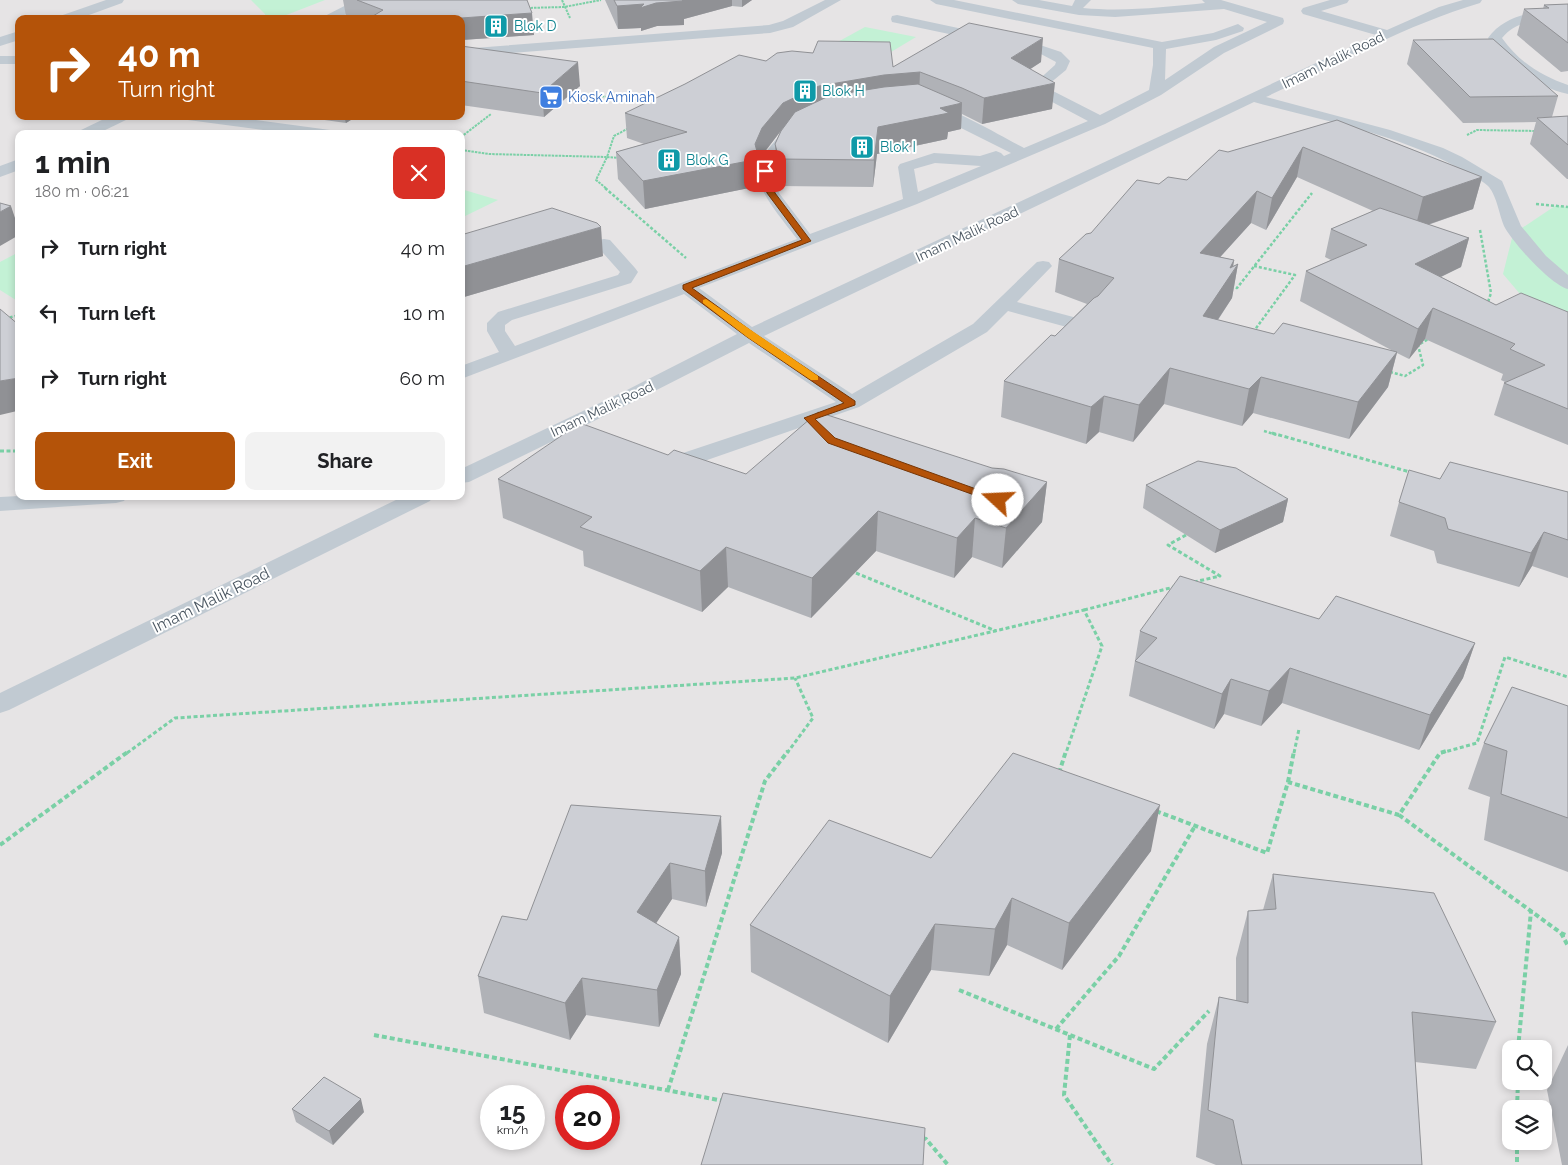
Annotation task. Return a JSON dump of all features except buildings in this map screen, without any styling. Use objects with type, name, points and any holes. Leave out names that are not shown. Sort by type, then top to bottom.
[{"type":"lane","points":[[76,15],[118,0]]},
{"type":"lane","points":[[334,15],[366,0]]},
{"type":"lane","points":[[465,53],[770,29],[788,24],[836,0]]},
{"type":"lane","points":[[936,0],[1162,46],[1216,36],[1235,30],[1260,15]]},
{"type":"lane","points":[[1018,0],[1082,6],[1098,14],[1128,14],[1225,5]]},
{"type":"lane","points":[[1208,0],[1260,15],[1293,16],[1388,34]]},
{"type":"lane","points":[[465,371],[911,201],[1128,108],[1220,50],[1293,16],[1343,0]]},
{"type":"lane","name":"Imam Malik Road","points":[[465,475],[632,396],[750,335],[1388,34],[1443,10],[1476,0]]},
{"type":"lane","points":[[1568,14],[1523,19],[1511,23],[1500,30],[1495,38],[1502,49],[1524,70],[1554,86],[1568,90]]},
{"type":"lane","points":[[897,19],[1044,50],[1056,55],[1063,62],[1061,67],[1042,83],[1044,92],[1100,121]]},
{"type":"lane","points":[[0,42],[15,36]]},
{"type":"lane","points":[[1156,92],[1160,65],[1158,50],[1162,46]]},
{"type":"lane","points":[[0,60],[15,60]]},
{"type":"lane","points":[[1254,98],[1385,133],[1438,151],[1457,160],[1496,184],[1513,227],[1540,260],[1568,284]]},
{"type":"lane","points":[[919,103],[955,118],[1022,153]]},
{"type":"lane","points":[[93,130],[114,120]]},
{"type":"lane","points":[[241,120],[304,130]]},
{"type":"lane","points":[[807,241],[771,193],[765,171],[772,155],[789,133],[815,120]]},
{"type":"lane","points":[[911,201],[906,167],[934,158],[981,161],[993,158],[999,153],[1003,144]]},
{"type":"lane","points":[[0,172],[15,166]]},
{"type":"lane","points":[[510,353],[496,331],[496,323],[505,316],[625,279],[629,272],[604,244]]},
{"type":"lane","points":[[682,461],[852,403],[980,328],[1043,266]]},
{"type":"lane","points":[[686,287],[750,335],[852,403]]},
{"type":"lane","points":[[490,301],[505,316]]},
{"type":"lane","points":[[1004,304],[1085,326]]},
{"type":"lane","points":[[809,418],[826,435]]},
{"type":"lane","points":[[0,504],[58,500]]},
{"type":"lane","name":"Imam Malik Road","points":[[0,704],[414,500]]},
{"type":"path","points":[[519,8],[564,7],[601,0]]},
{"type":"path","points":[[581,94],[656,102]]},
{"type":"path","points":[[465,134],[491,114]]},
{"type":"path","points":[[631,127],[614,136],[607,158],[596,180],[710,279]]},
{"type":"path","points":[[465,151],[490,154],[627,158]]},
{"type":"path","points":[[1228,285],[1238,288],[1312,193]]},
{"type":"path","points":[[1480,309],[1488,304],[1490,293],[1479,224],[1513,227]]},
{"type":"path","points":[[1252,334],[1295,276],[1254,266]]},
{"type":"path","points":[[0,320],[15,316]]},
{"type":"path","points":[[1386,371],[1405,376],[1423,365],[1418,345],[1433,336]]},
{"type":"path","points":[[1264,431],[1415,473]]},
{"type":"path","points":[[0,452],[15,450]]},
{"type":"path","points":[[1186,535],[1168,545],[1220,576],[1191,583]]},
{"type":"path","points":[[856,573],[998,631]]},
{"type":"path","points":[[0,846],[175,718],[795,678],[1181,586]]},
{"type":"path","points":[[1067,778],[1058,774],[1102,646],[1084,610]]},
{"type":"path","points":[[1399,815],[1440,753],[1477,743],[1505,658],[1568,677]]},
{"type":"path","points":[[668,1090],[765,781],[813,718],[795,678]]},
{"type":"path","points":[[1150,809],[1267,853],[1288,782],[1299,729]]},
{"type":"path","points":[[1288,782],[1399,815],[1561,933],[1568,936]]},
{"type":"path","points":[[1056,1029],[1119,956],[1195,826]]},
{"type":"path","points":[[1519,1040],[1532,911]]},
{"type":"path","points":[[1561,933],[1568,946]]},
{"type":"path","points":[[959,990],[1154,1069],[1209,1010]]},
{"type":"path","points":[[374,1035],[735,1103]]},
{"type":"path","points":[[1070,1035],[1064,1095],[1112,1165]]},
{"type":"path","points":[[917,1137],[926,1139],[948,1165]]},
{"type":"path","points":[[1517,1150],[1517,1165]]},
{"type":"shaded area","points":[[0,0],[1568,0],[1568,1165],[0,1165]]},
{"type":"green space","points":[[251,0],[325,0],[286,15],[265,14]]},
{"type":"green space","points":[[865,27],[916,37],[886,55],[834,44]]},
{"type":"green space","points":[[465,190],[498,200],[465,216]]},
{"type":"green space","points":[[1555,206],[1568,207],[1568,316],[1531,307],[1503,274],[1513,234]]},
{"type":"green space","points":[[15,254],[15,299],[0,290],[0,262]]},
{"type":"slow traffic","points":[[706,302],[750,335],[815,378]]},
{"type":"place","name":"Blok D","points":[[496,26]]},
{"type":"place","name":"Blok H","points":[[805,91]]},
{"type":"place","name":"Kiosk Aminah","points":[[551,97]]},
{"type":"place","name":"Blok I","points":[[862,147]]},
{"type":"place","name":"Blok G","points":[[669,160]]},
{"type":"route","points":[[765,171],[771,193],[807,241],[686,287],[750,335],[852,403],[809,418],[832,441],[998,500]]}]
